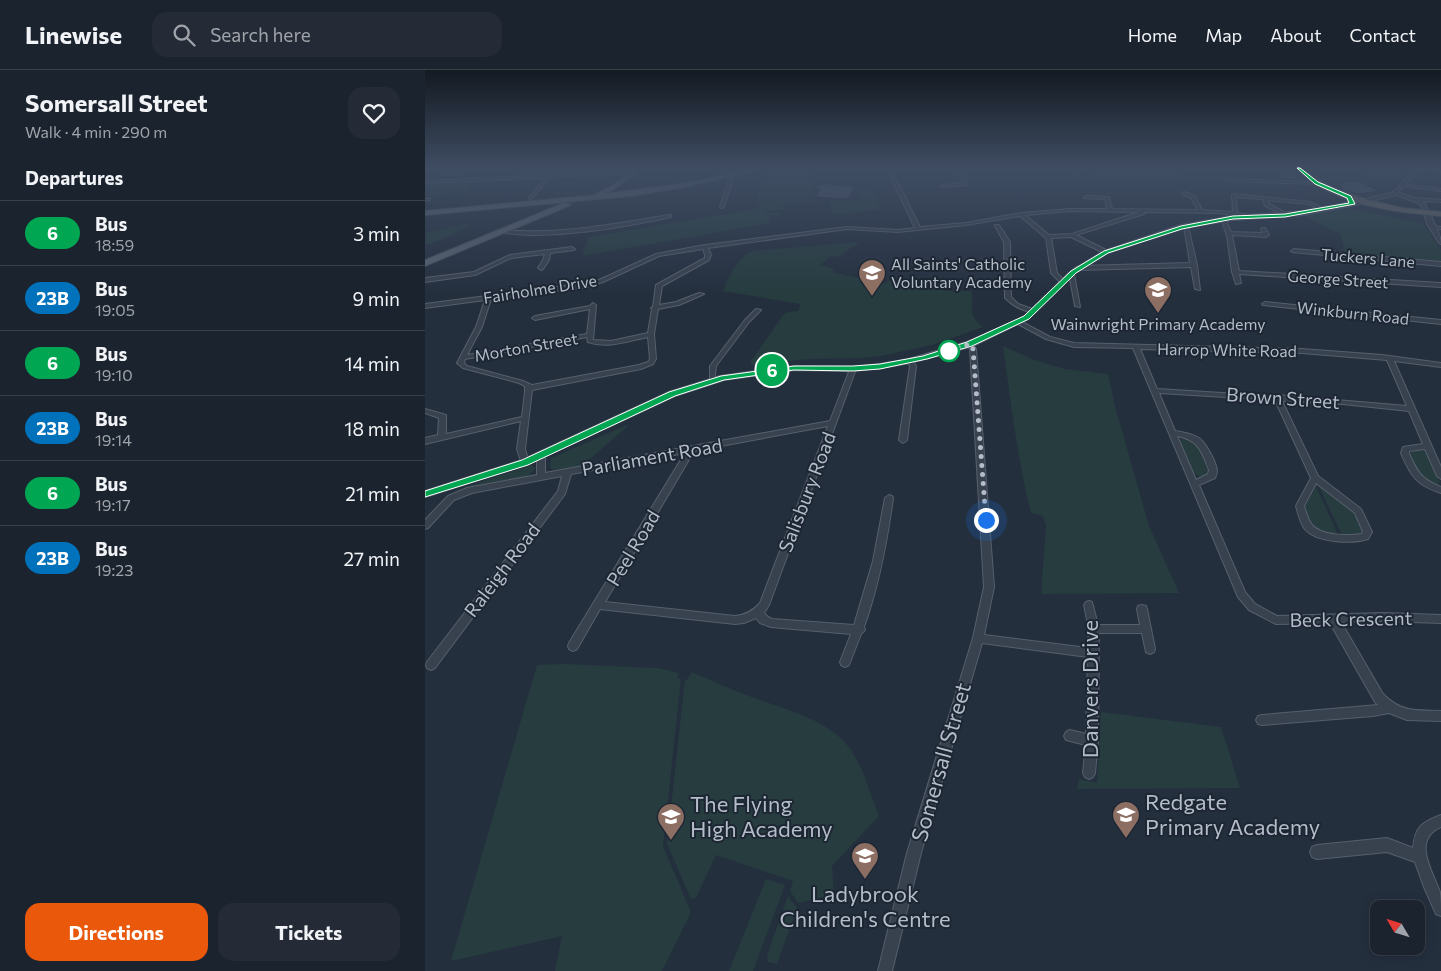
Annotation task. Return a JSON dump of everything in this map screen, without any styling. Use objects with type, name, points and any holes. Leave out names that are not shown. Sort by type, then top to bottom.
[{"type":"highway","points":[[1415,211],[1441,214]]},
{"type":"main road","points":[[425,212],[446,211]]},
{"type":"main road","points":[[425,263],[545,211]]},
{"type":"street","points":[[909,211],[918,229]]},
{"type":"street","name":"Fairholme Drive","points":[[425,306],[587,285],[601,281],[659,255],[705,247],[847,228],[885,231],[918,229],[1003,216],[1057,211]]},
{"type":"street","points":[[1048,237],[1072,235],[1143,213],[1144,211]]},
{"type":"street","points":[[1192,211],[1259,217],[1310,211]]},
{"type":"street","points":[[1278,211],[1285,215]]},
{"type":"street","points":[[1427,213],[1432,227],[1441,242]]},
{"type":"street","points":[[1021,214],[1048,237],[1054,273],[1062,282]]},
{"type":"street","points":[[425,494],[541,456],[672,394],[712,381],[776,369],[853,369],[910,361],[970,344],[1018,322],[1033,311],[1078,268],[1106,252],[1186,226],[1223,219],[1232,215]]},
{"type":"street","points":[[501,231],[533,234],[592,228],[669,216]]},
{"type":"street","points":[[1223,219],[1229,233],[1238,283]]},
{"type":"street","points":[[997,226],[1007,242],[1008,298],[1015,305],[1033,311]]},
{"type":"street","points":[[1186,226],[1197,289]]},
{"type":"street","points":[[1432,227],[1441,228]]},
{"type":"street","points":[[1263,228],[1266,235]]},
{"type":"street","points":[[1229,233],[1266,235],[1273,238]]},
{"type":"street","points":[[1072,235],[1106,252]]},
{"type":"street","points":[[489,297],[479,327],[462,358],[461,366],[521,382],[529,388],[647,366],[653,360],[651,334],[659,285],[707,259],[708,255],[705,247]]},
{"type":"street","points":[[425,280],[475,273],[504,259],[572,249]]},
{"type":"street","name":"Tuckers Lane","points":[[1294,251],[1441,264]]},
{"type":"street","points":[[541,268],[548,252]]},
{"type":"street","points":[[1078,268],[1194,265]]},
{"type":"street","points":[[533,269],[549,267]]},
{"type":"street","name":"George Street","points":[[1235,272],[1441,286]]},
{"type":"street","points":[[1071,274],[1078,306]]},
{"type":"street","points":[[654,308],[677,304],[701,294]]},
{"type":"street","name":"Winkburn Road","points":[[1265,304],[1441,322]]},
{"type":"street","points":[[535,318],[593,306],[590,341],[602,344],[651,334]]},
{"type":"street","points":[[712,381],[713,366],[747,321],[758,310]]},
{"type":"street","name":"Harrop White Road","points":[[1018,322],[1062,343],[1088,347],[1302,351],[1441,366]]},
{"type":"street","name":"Morton Street","points":[[462,358],[590,335]]},
{"type":"street","name":"Somersall Street","points":[[885,971],[914,853],[978,638],[989,587],[990,576],[973,349],[970,344]]},
{"type":"street","name":"Beck Crescent","points":[[1136,348],[1241,594],[1253,607],[1276,620],[1383,617],[1441,619]]},
{"type":"street","points":[[1390,359],[1441,476]]},
{"type":"street","points":[[903,440],[913,366],[910,361]]},
{"type":"street","name":"Salisbury Road","points":[[758,613],[765,605],[853,369]]},
{"type":"street","points":[[525,462],[521,449],[529,388]]},
{"type":"street","name":"Brown Street","points":[[1155,391],[1277,397],[1411,409]]},
{"type":"street","points":[[1277,397],[1315,478],[1358,511],[1368,532],[1365,537],[1359,539],[1324,536],[1310,529],[1300,506],[1315,478]]},
{"type":"street","points":[[425,411],[443,417],[442,437]]},
{"type":"street","points":[[425,441],[526,418]]},
{"type":"street","name":"Parliament Road","points":[[425,526],[451,498],[470,490],[833,423]]},
{"type":"street","points":[[1173,433],[1183,434],[1199,441],[1213,470],[1212,476],[1194,484]]},
{"type":"street","points":[[1428,446],[1410,447],[1406,449],[1405,453],[1415,476],[1422,482],[1441,490]]},
{"type":"street","name":"Peel Road","points":[[573,646],[691,450]]},
{"type":"street","points":[[541,456],[541,476]]},
{"type":"street","name":"Raleigh Road","points":[[431,665],[562,492],[567,472]]},
{"type":"street","points":[[845,662],[859,630],[883,542],[889,498]]},
{"type":"street","points":[[599,605],[735,620],[749,619],[758,613],[763,620],[771,623],[859,630]]},
{"type":"street","name":"Danvers Drive","points":[[1089,605],[1094,629],[1092,741],[1089,773]]},
{"type":"street","points":[[1142,609],[1144,629],[1150,649]]},
{"type":"street","points":[[1333,618],[1379,698],[1388,708],[1402,715],[1441,716]]},
{"type":"street","points":[[1094,629],[1144,629]]},
{"type":"street","points":[[978,638],[1014,645],[1048,646],[1093,653]]},
{"type":"street","points":[[1262,720],[1373,711],[1388,708]]},
{"type":"street","points":[[1069,736],[1092,741]]},
{"type":"street","points":[[1441,821],[1427,828],[1420,839],[1419,857],[1423,873],[1441,909]]},
{"type":"street","points":[[1317,852],[1387,845],[1419,857]]},
{"type":"green space","points":[[743,211],[780,212],[780,215],[769,216],[770,223],[583,256],[589,237]]},
{"type":"green space","points":[[832,211],[865,211],[834,215]]},
{"type":"green space","points":[[1328,211],[1362,211],[1423,223],[1441,250],[1441,263],[1345,255],[1339,231],[1333,231],[1303,215]]},
{"type":"green space","points":[[465,224],[470,226],[428,245],[425,244],[425,233]]},
{"type":"green space","name":"All Saints' Catholic Voluntary Academy","points":[[860,242],[838,257],[831,256],[820,265],[835,269],[831,272],[885,284],[890,280],[946,291],[972,291],[974,318],[983,327],[932,345],[880,356],[809,359],[751,365],[751,361],[784,314],[798,311],[801,304],[723,291],[738,262],[753,251]]},
{"type":"green space","points":[[1003,346],[1034,360],[1065,369],[1108,374],[1115,406],[1149,526],[1179,593],[1041,594],[1046,526],[1043,516],[1031,513],[1018,451]]},
{"type":"green space","points":[[627,425],[582,466],[554,470],[550,468],[551,458]]},
{"type":"green space","points":[[1182,438],[1194,442],[1201,451],[1210,473],[1203,478],[1194,473],[1188,463],[1179,441]]},
{"type":"green space","points":[[1422,449],[1426,452],[1440,482],[1437,486],[1419,476],[1410,456],[1412,450]]},
{"type":"green space","points":[[531,465],[536,468],[528,476],[463,488]]},
{"type":"green space","points":[[1318,485],[1356,512],[1364,531],[1363,534],[1359,536],[1342,535]]},
{"type":"green space","points":[[1314,486],[1316,486],[1338,535],[1319,531],[1309,521],[1304,508]]},
{"type":"green space","points":[[564,664],[657,668],[679,673],[677,678],[681,679],[663,846],[691,912],[662,971],[555,971],[562,936],[451,961],[537,665]]},
{"type":"green space","points":[[692,672],[815,721],[839,736],[848,746],[862,771],[879,816],[832,866],[834,895],[798,903],[790,891],[793,881],[716,855],[696,898],[691,899],[667,844],[685,679],[687,680]]},
{"type":"green space","points":[[1101,712],[1221,727],[1240,788],[1077,789],[1079,779],[1097,783]]},
{"type":"green space","points":[[766,879],[785,885],[753,971],[729,971]]},
{"type":"green space","points":[[788,896],[797,908],[777,964],[768,962],[767,955]]},
{"type":"bus line","name":"6","points":[[425,494],[541,456],[672,394],[723,378],[776,369],[853,369],[880,366],[925,358],[970,344],[1026,318],[1073,272],[1096,257],[1181,227],[1233,218],[1269,217],[1314,211]]},
{"type":"place","name":"All Saints' Catholic Voluntary Academy","points":[[872,297]]},
{"type":"place","name":"Wainwright Primary Academy","points":[[1158,314]]},
{"type":"place","name":"Redgate Primary Academy","points":[[1126,839]]},
{"type":"place","name":"The Flying High Academy","points":[[671,841]]},
{"type":"place","name":"Ladybrook Children's Centre","points":[[865,880]]},
{"type":"route","points":[[949,351],[945,352],[970,344],[973,349],[986,520]]}]
